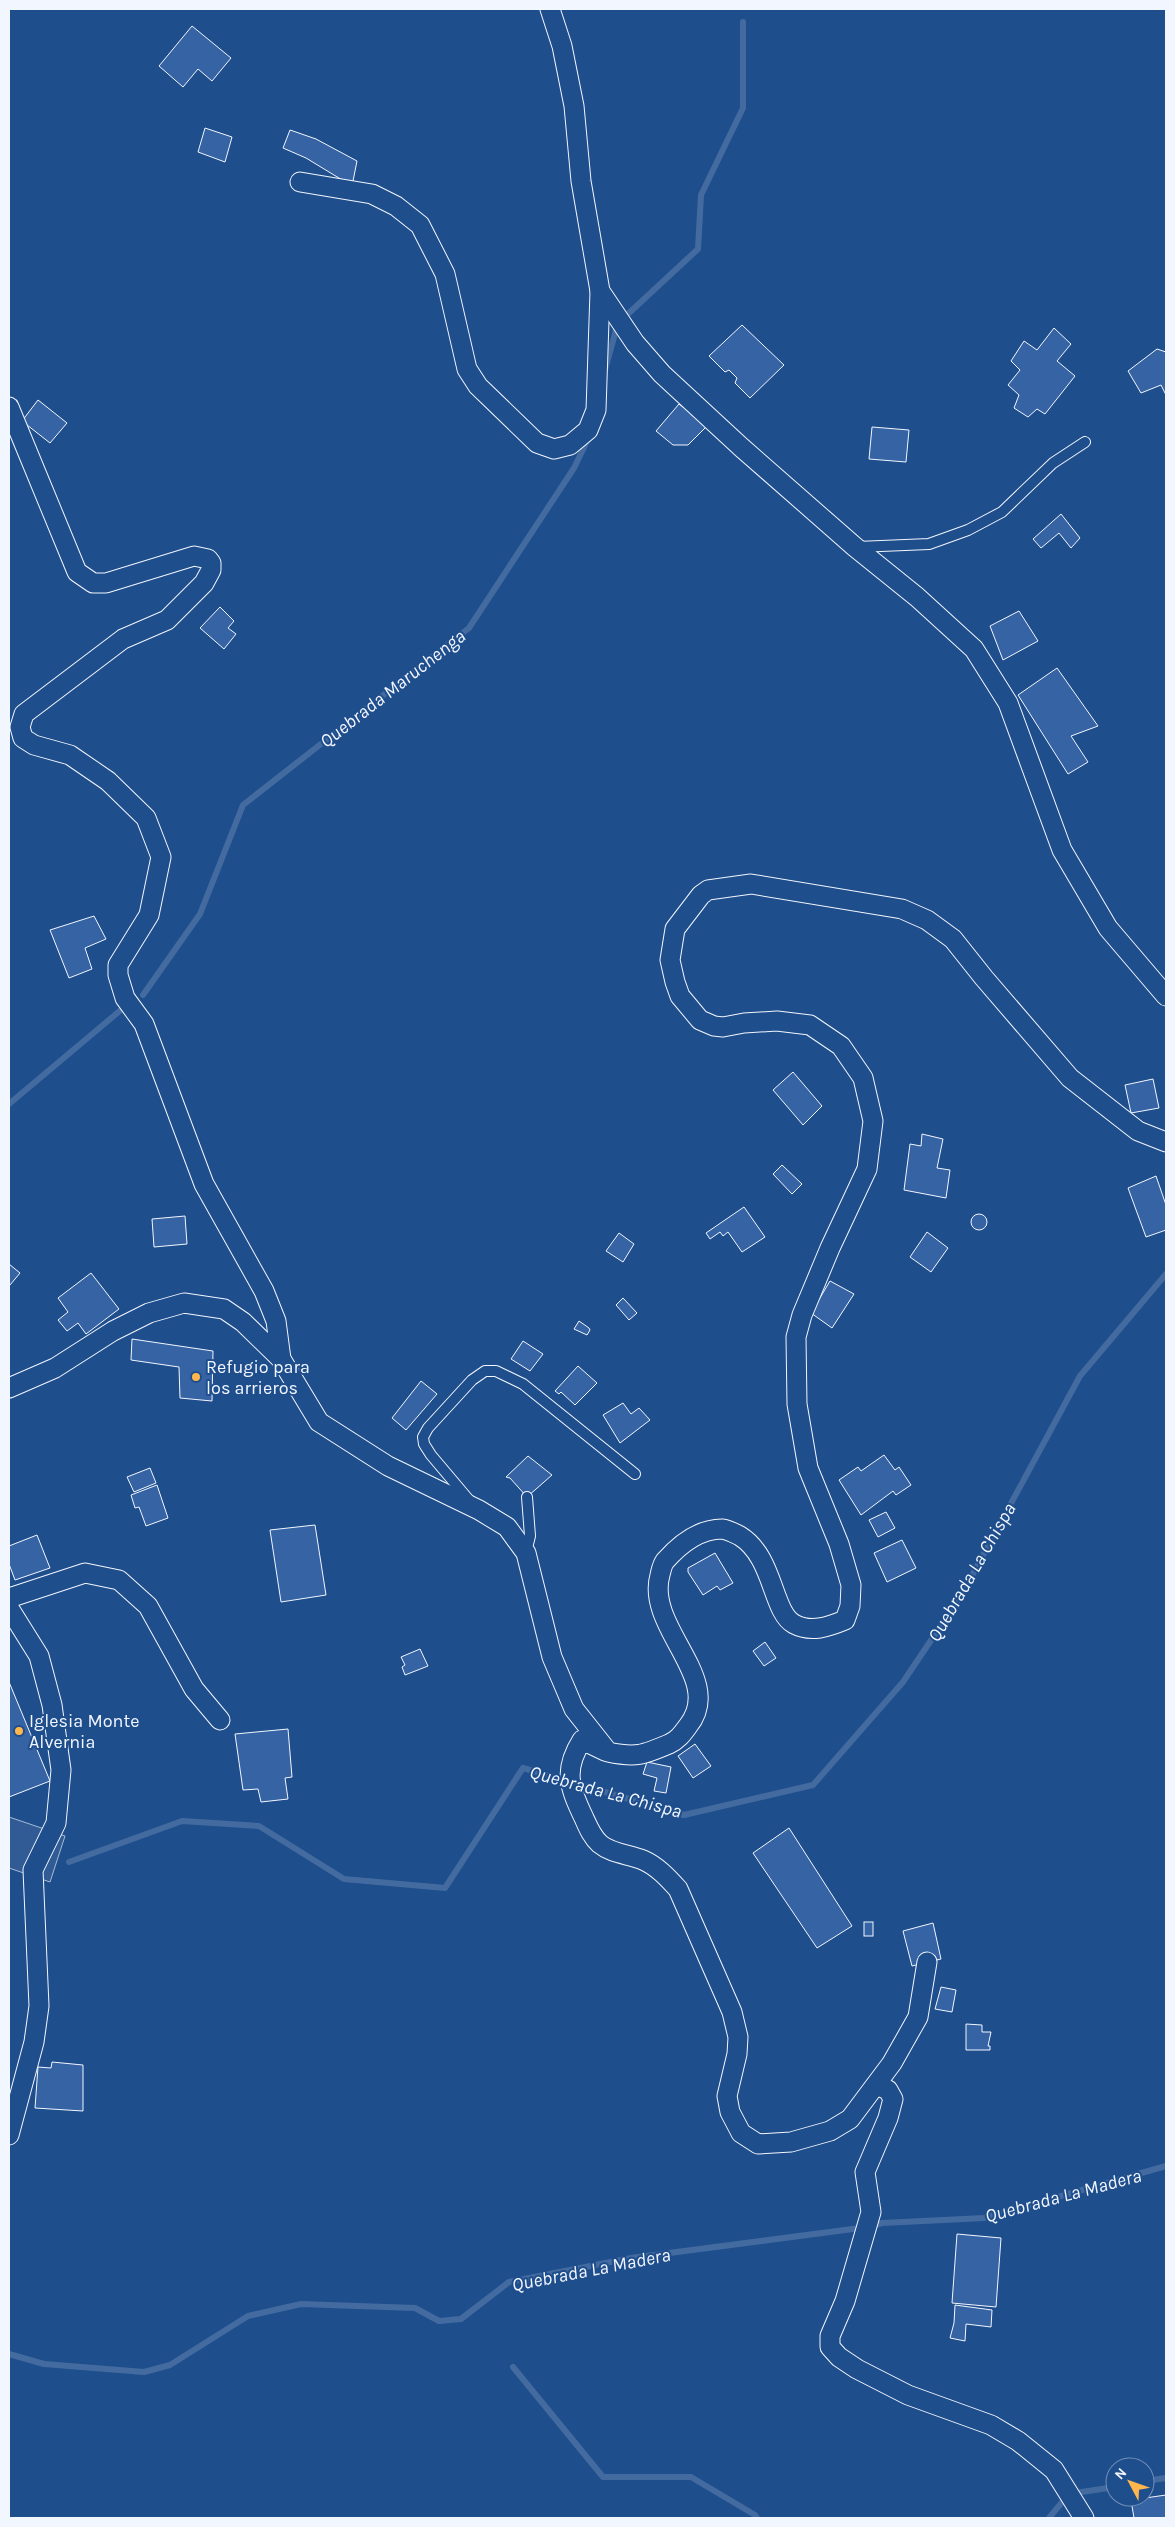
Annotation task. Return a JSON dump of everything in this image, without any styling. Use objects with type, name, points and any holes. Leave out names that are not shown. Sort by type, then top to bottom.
[{"type":"street","points":[[300,182],[372,194],[396,206],[420,225],[445,274],[467,369],[478,386],[537,443],[554,448],[570,445],[588,430],[596,410],[600,290],[581,181],[574,106],[562,46],[550,9]]},
{"type":"street","points":[[600,290],[635,343],[662,374],[855,547],[917,597],[974,649],[1008,703],[1062,850],[1108,928],[1166,996]]},
{"type":"street","points":[[9,407],[77,572],[85,580],[106,583],[194,556],[208,559],[211,563],[211,570],[204,583],[168,620],[123,638],[24,714],[20,727],[23,738],[34,746],[70,755],[108,780],[146,818],[161,857],[149,915],[118,965],[118,975],[125,998],[144,1024],[204,1184],[264,1291],[276,1321],[281,1359]]},
{"type":"street","points":[[927,1962],[918,2017],[892,2064],[850,2119],[830,2131],[791,2142],[758,2144],[741,2133],[730,2112],[726,2096],[737,2054],[738,2037],[732,2012],[678,1889],[665,1874],[643,1860],[615,1852],[600,1844],[591,1833],[569,1782],[573,1753],[582,1740],[608,1752],[631,1757],[650,1752],[677,1740],[694,1720],[699,1702],[697,1680],[665,1622],[658,1592],[663,1563],[701,1532],[726,1530],[748,1541],[759,1553],[786,1618],[794,1624],[817,1629],[827,1628],[845,1620],[850,1606],[851,1585],[839,1544],[808,1468],[797,1404],[796,1337],[802,1315],[830,1248],[867,1169],[873,1121],[863,1078],[841,1046],[810,1025],[777,1021],[714,1026],[700,1020],[680,996],[670,960],[675,929],[700,895],[708,890],[751,884],[902,909],[927,920],[954,939],[984,978],[1070,1078],[1138,1131],[1166,1142]]},
{"type":"street","points":[[9,1388],[55,1368],[113,1331],[149,1313],[184,1303],[224,1309],[243,1322],[281,1359],[319,1422],[388,1466],[478,1510],[507,1527],[526,1553],[538,1608],[556,1666],[574,1709],[608,1752]]},
{"type":"street","points":[[9,1598],[85,1573],[119,1580],[148,1606],[194,1689],[220,1720]]},
{"type":"street","points":[[9,1608],[39,1656],[52,1704],[61,1770],[56,1823],[33,1870],[39,2006],[34,2042],[9,2135]]},
{"type":"street","points":[[876,2085],[888,2090],[893,2099],[888,2118],[865,2172],[871,2212],[845,2301],[830,2336],[830,2347],[839,2357],[857,2369],[908,2394],[991,2425],[1018,2441],[1054,2470],[1084,2518]]},
{"type":"lane","points":[[855,547],[929,544],[968,530],[1002,512],[1053,463],[1085,442]]},
{"type":"lane","points":[[478,1510],[431,1455],[424,1444],[423,1437],[428,1428],[472,1380],[485,1372],[496,1371],[523,1384],[635,1474]]},
{"type":"lane","points":[[526,1553],[530,1536],[527,1498]]},
{"type":"shaded area","points":[[9,1817],[65,1836],[50,1882],[9,1868]]},
{"type":"building","points":[[192,26],[231,58],[212,81],[198,69],[183,87],[159,66]]},
{"type":"building","points":[[205,128],[232,137],[225,162],[198,152]]},
{"type":"building","points":[[290,130],[316,139],[357,161],[352,186],[306,158],[283,148]]},
{"type":"building","points":[[742,325],[784,365],[750,398],[735,383],[737,378],[729,370],[725,372],[709,356]]},
{"type":"building","points":[[1054,328],[1071,344],[1057,361],[1075,376],[1045,414],[1037,409],[1028,417],[1014,408],[1019,395],[1008,385],[1020,370],[1011,361],[1024,341],[1037,350]]},
{"type":"building","points":[[1157,349],[1166,352],[1166,395],[1161,385],[1141,393],[1128,371]]},
{"type":"building","points":[[38,400],[67,423],[50,443],[22,421]]},
{"type":"building","points":[[679,404],[707,426],[688,445],[673,445],[656,431]]},
{"type":"building","points":[[872,427],[909,430],[906,462],[869,459]]},
{"type":"building","points":[[1061,514],[1080,538],[1071,548],[1059,533],[1041,548],[1033,539]]},
{"type":"building","points":[[220,607],[234,621],[228,628],[236,634],[224,649],[200,628]]},
{"type":"building","points":[[1019,611],[1038,641],[1003,660],[990,626]]},
{"type":"building","points":[[1057,668],[1098,726],[1071,736],[1088,762],[1068,774],[1018,695]]},
{"type":"building","points":[[94,916],[106,939],[85,948],[92,969],[69,978],[50,930]]},
{"type":"building","points":[[793,1072],[822,1106],[803,1125],[773,1090]]},
{"type":"building","points":[[1153,1079],[1159,1108],[1131,1113],[1125,1085]]},
{"type":"building","points":[[922,1134],[943,1139],[937,1168],[950,1170],[946,1198],[904,1190],[910,1144],[921,1146]]},
{"type":"building","points":[[782,1165],[802,1184],[792,1194],[773,1174]]},
{"type":"building","points":[[1156,1176],[1166,1205],[1166,1230],[1146,1237],[1128,1188]]},
{"type":"building","points":[[744,1207],[765,1237],[742,1252],[728,1232],[723,1236],[720,1232],[710,1239],[706,1233]]},
{"type":"building","points":[[976,1214],[982,1214],[987,1219],[985,1228],[976,1230],[971,1225],[971,1219]]},
{"type":"building","points":[[185,1216],[187,1244],[154,1247],[152,1219]]},
{"type":"building","points":[[927,1232],[948,1248],[931,1272],[910,1257]]},
{"type":"building","points":[[619,1233],[634,1244],[623,1262],[606,1251]]},
{"type":"building","points":[[9,1264],[20,1273],[10,1285],[9,1284]]},
{"type":"building","points":[[91,1273],[119,1309],[86,1334],[78,1323],[67,1331],[58,1320],[68,1312],[58,1298]]},
{"type":"building","points":[[830,1281],[854,1294],[832,1328],[811,1313]]},
{"type":"building","points":[[623,1298],[637,1313],[629,1320],[616,1305]]},
{"type":"building","points":[[579,1321],[589,1328],[590,1330],[587,1335],[574,1329]]},
{"type":"building","name":"Refugio para los arrieros","points":[[132,1339],[213,1351],[212,1401],[180,1398],[179,1367],[131,1360]]},
{"type":"building","points":[[523,1341],[543,1354],[530,1371],[511,1359]]},
{"type":"building","points":[[578,1366],[597,1383],[575,1405],[561,1392],[559,1394],[555,1391]]},
{"type":"building","points":[[421,1381],[437,1394],[406,1430],[392,1418]]},
{"type":"building","points":[[623,1403],[631,1414],[639,1408],[650,1420],[620,1443],[603,1415]]},
{"type":"building","points":[[884,1455],[895,1470],[899,1467],[911,1485],[896,1495],[893,1491],[861,1515],[839,1480],[858,1467],[861,1471]]},
{"type":"building","points":[[528,1456],[552,1475],[527,1497],[510,1478],[506,1477]]},
{"type":"building","points":[[150,1468],[156,1483],[134,1492],[127,1477]]},
{"type":"building","points":[[157,1485],[168,1518],[146,1526],[139,1507],[135,1508],[131,1495]]},
{"type":"building","points":[[886,1512],[895,1528],[878,1537],[869,1520]]},
{"type":"building","points":[[315,1525],[326,1595],[281,1602],[270,1530]]},
{"type":"building","points":[[37,1535],[50,1568],[15,1580],[9,1564],[9,1546]]},
{"type":"building","points":[[902,1540],[916,1568],[887,1582],[874,1553]]},
{"type":"building","points":[[715,1553],[733,1583],[720,1590],[717,1586],[703,1595],[688,1572],[688,1568]]},
{"type":"building","points":[[765,1642],[776,1658],[764,1666],[753,1651]]},
{"type":"building","points":[[420,1649],[428,1666],[405,1675],[402,1667],[405,1665],[401,1657]]},
{"type":"building","name":"Iglesia Monte Alvernia","points":[[9,1682],[50,1781],[9,1797]]},
{"type":"building","points":[[288,1729],[292,1777],[285,1778],[288,1799],[261,1802],[258,1789],[243,1790],[235,1734]]},
{"type":"building","points":[[695,1744],[711,1766],[693,1778],[678,1756]]},
{"type":"building","points":[[647,1762],[671,1767],[666,1793],[654,1791],[657,1778],[643,1774]]},
{"type":"building","points":[[789,1828],[852,1926],[817,1948],[753,1853]]},
{"type":"building","points":[[864,1922],[873,1922],[873,1936],[864,1936]]},
{"type":"building","points":[[933,1923],[941,1959],[912,1966],[903,1931]]},
{"type":"building","points":[[941,1987],[956,1990],[952,2012],[935,2009]]},
{"type":"building","points":[[966,2024],[982,2025],[982,2032],[991,2032],[988,2046],[990,2046],[990,2050],[966,2050]]},
{"type":"building","points":[[52,2062],[83,2065],[83,2111],[35,2108],[38,2067],[51,2068]]},
{"type":"building","points":[[957,2234],[1001,2238],[996,2307],[952,2303]]},
{"type":"building","points":[[955,2305],[992,2310],[991,2327],[966,2324],[965,2341],[950,2338],[954,2323]]},
{"type":"building","points":[[1166,2495],[1166,2518],[1134,2518],[1132,2507],[1155,2507],[1155,2497]]},
{"type":"waterway","name":"Quebrada Maruchenga","points":[[629,313],[698,249],[701,195],[743,108],[743,22]]},
{"type":"waterway","name":"Quebrada Maruchenga","points":[[605,370],[616,330]]},
{"type":"waterway","name":"Quebrada Maruchenga","points":[[143,995],[200,914],[243,805],[469,628],[574,468],[589,437]]},
{"type":"waterway","name":"Quebrada Maruchenga","points":[[9,1104],[122,1009]]},
{"type":"waterway","name":"Quebrada La Chispa","points":[[69,1862],[182,1821],[259,1826],[344,1879],[445,1888],[523,1768],[684,1815],[813,1785],[903,1682],[962,1594],[1080,1376],[1166,1274]]},
{"type":"waterway","name":"Quebrada La Madera","points":[[9,2354],[44,2364],[144,2372],[170,2365],[248,2316],[301,2304],[415,2308],[439,2321],[461,2319],[509,2282],[631,2258],[868,2227],[882,2223],[984,2218],[1166,2166]]},
{"type":"waterway","points":[[513,2367],[603,2477],[691,2477],[757,2518]]},
{"type":"waterway","points":[[1155,2480],[1166,2478]]},
{"type":"waterway","points":[[1075,2493],[1105,2488]]},
{"type":"waterway","points":[[1049,2518],[1063,2501]]},
{"type":"place","name":"Refugio para los arrieros","points":[[196,1377]]},
{"type":"place","name":"Iglesia Monte Alvernia","points":[[19,1731]]}]
